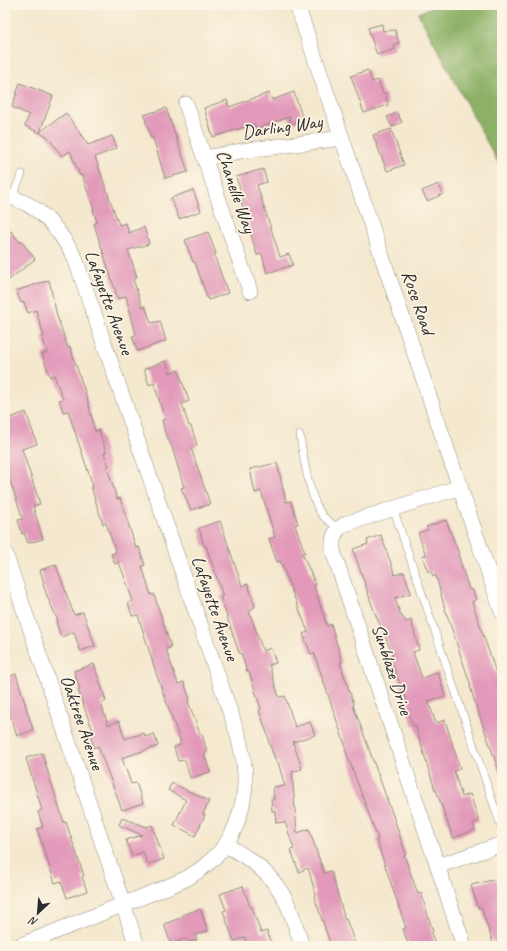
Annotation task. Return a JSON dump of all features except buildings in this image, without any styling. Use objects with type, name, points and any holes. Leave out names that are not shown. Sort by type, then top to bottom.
[{"type":"street","name":"Rose Road","points":[[297,5],[502,612]]},
{"type":"street","name":"Chanelle Way","points":[[186,104],[250,291]]},
{"type":"street","name":"Darling Way","points":[[204,158],[240,151],[342,138]]},
{"type":"street","name":"Lafayette Avenue","points":[[8,196],[34,208],[50,222],[64,238],[75,258],[238,735],[245,766],[243,801],[236,824],[226,845],[201,869],[189,878],[19,946]]},
{"type":"street","points":[[339,528],[346,524],[393,508],[461,487]]},
{"type":"street","name":"Sunblaze Drive","points":[[339,528],[334,534],[332,542],[333,551],[464,946]]},
{"type":"street","name":"Oaktree Avenue","points":[[5,552],[137,946]]},
{"type":"street","points":[[438,866],[502,844]]},
{"type":"street","points":[[226,845],[250,859],[275,883],[286,900],[302,946]]},
{"type":"lane","points":[[8,196],[22,174]]},
{"type":"lane","points":[[300,435],[303,459],[320,513],[339,528]]},
{"type":"lane","points":[[393,508],[502,829]]},
{"type":"green space","points":[[438,5],[502,5],[502,170],[418,13]]}]
